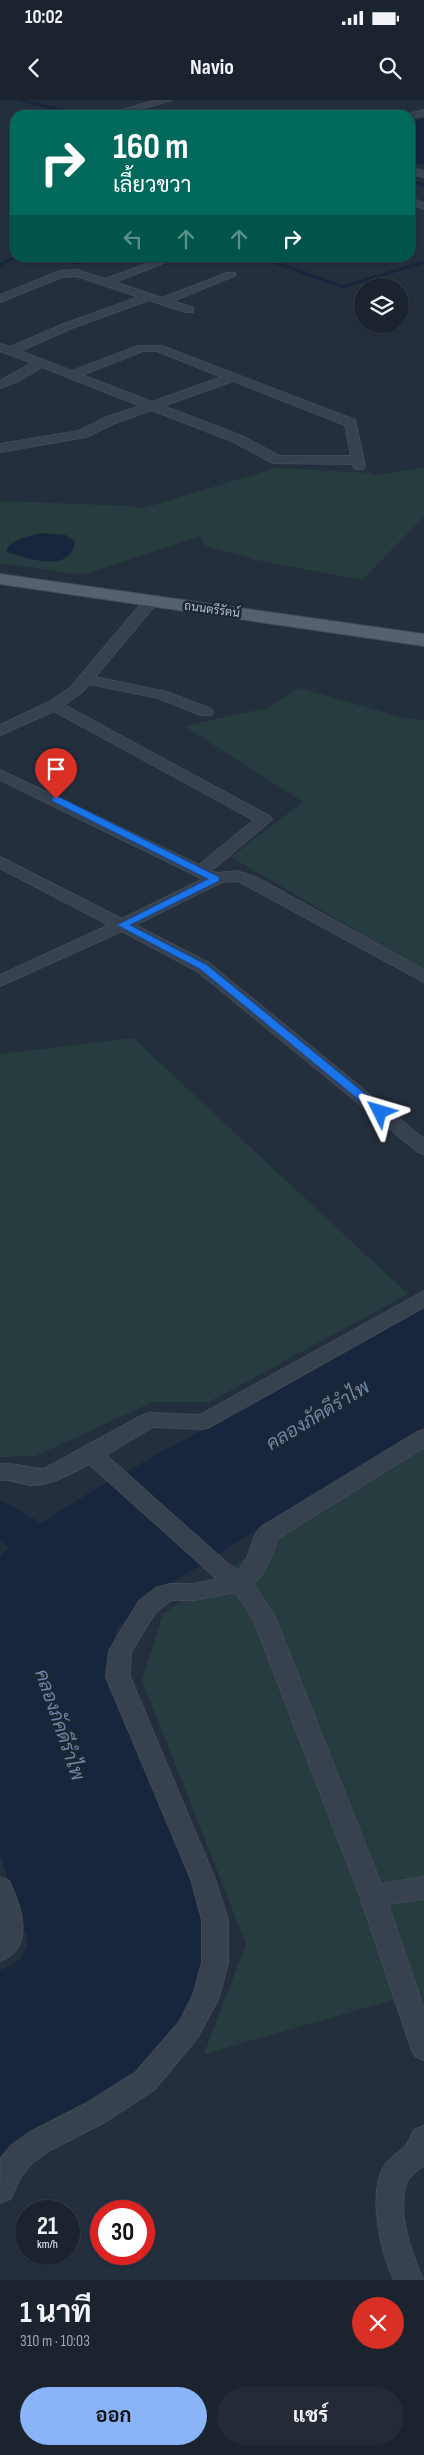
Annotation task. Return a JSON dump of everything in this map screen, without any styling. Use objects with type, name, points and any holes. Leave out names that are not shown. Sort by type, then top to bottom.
[{"type":"main road","name":"ถนนตรีรัตน์","points":[[0,580],[424,640]]},
{"type":"street","points":[[129,110],[168,100]]},
{"type":"street","points":[[106,282],[160,262]]},
{"type":"street","points":[[0,299],[69,272],[106,282],[189,310]]},
{"type":"street","points":[[164,302],[230,275]]},
{"type":"street","points":[[5,349],[149,297]]},
{"type":"street","points":[[5,349],[40,363],[238,439],[277,460],[359,463],[351,423],[158,348],[150,347],[72,375]]},
{"type":"street","points":[[0,385],[15,379],[40,363]]},
{"type":"street","points":[[0,448],[82,434],[111,420],[233,377]]},
{"type":"street","points":[[0,731],[54,705],[76,690],[151,601]]},
{"type":"street","points":[[86,678],[162,695],[206,712]]},
{"type":"street","points":[[0,980],[122,925],[208,875],[264,819],[54,705]]},
{"type":"street","points":[[0,774],[208,875],[230,874],[247,878],[424,977]]},
{"type":"street","points":[[0,862],[204,967],[424,1148]]},
{"type":"street","points":[[0,1472],[7,1471],[38,1478],[47,1476],[99,1460],[150,1420],[203,1422],[424,1298]]},
{"type":"street","points":[[0,2190],[11,2167],[28,2150],[40,2141],[95,2113],[145,2081],[189,2029],[206,1997],[215,1963],[215,1920],[202,1878],[182,1825],[118,1677],[120,1651],[147,1607],[164,1594],[194,1592],[240,1583],[254,1568],[261,1555],[264,1538],[269,1533],[424,1437]]},
{"type":"street","points":[[99,1460],[220,1570],[240,1583],[263,1615],[373,1896],[424,2048]]},
{"type":"street","points":[[0,1888],[12,1932],[5,1947],[0,1950]]},
{"type":"street","points":[[373,1896],[424,1888]]},
{"type":"street","points":[[409,2280],[401,2263],[389,2208],[395,2173],[416,2154],[424,2139]]},
{"type":"green space","points":[[424,467],[424,517],[362,580],[256,560],[206,546],[200,536],[82,575],[0,563],[0,501],[144,508],[276,468],[372,473],[373,476]]},
{"type":"green space","points":[[299,688],[404,718],[424,720],[424,970],[231,857],[303,802],[184,726],[268,708]]},
{"type":"green space","points":[[133,1038],[408,1294],[209,1402],[153,1402],[35,1456],[0,1457],[0,1054]]},
{"type":"green space","points":[[424,1448],[424,2006],[421,1992],[204,2054],[246,1944],[142,1680],[163,1614],[242,1560]]},
{"type":"water","points":[[424,119],[424,165],[415,164],[415,120]]},
{"type":"water","points":[[44,533],[65,535],[75,541],[72,551],[66,558],[48,562],[7,552],[7,548],[20,539]]},
{"type":"water","name":"คลองภัคดีรำไพ","points":[[424,1302],[424,1427],[139,1603],[116,1631],[110,1666],[202,1901],[208,1946],[192,2010],[130,2085],[80,2111],[34,2129],[8,2147],[0,2166],[0,1970],[19,1960],[25,1952],[28,1941],[0,1855],[0,1557],[9,1547],[0,1541],[0,1500],[41,1523],[104,1484],[265,1395]]},
{"type":"waterway","points":[[20,100],[62,110]]},
{"type":"waterway","points":[[415,182],[424,185]]},
{"type":"waterway","points":[[0,265],[10,260]]},
{"type":"waterway","points":[[73,262],[82,262]]},
{"type":"waterway","points":[[274,262],[343,287],[424,262]]},
{"type":"route","points":[[56,799],[216,879],[122,925],[204,967],[380,1112]]}]
